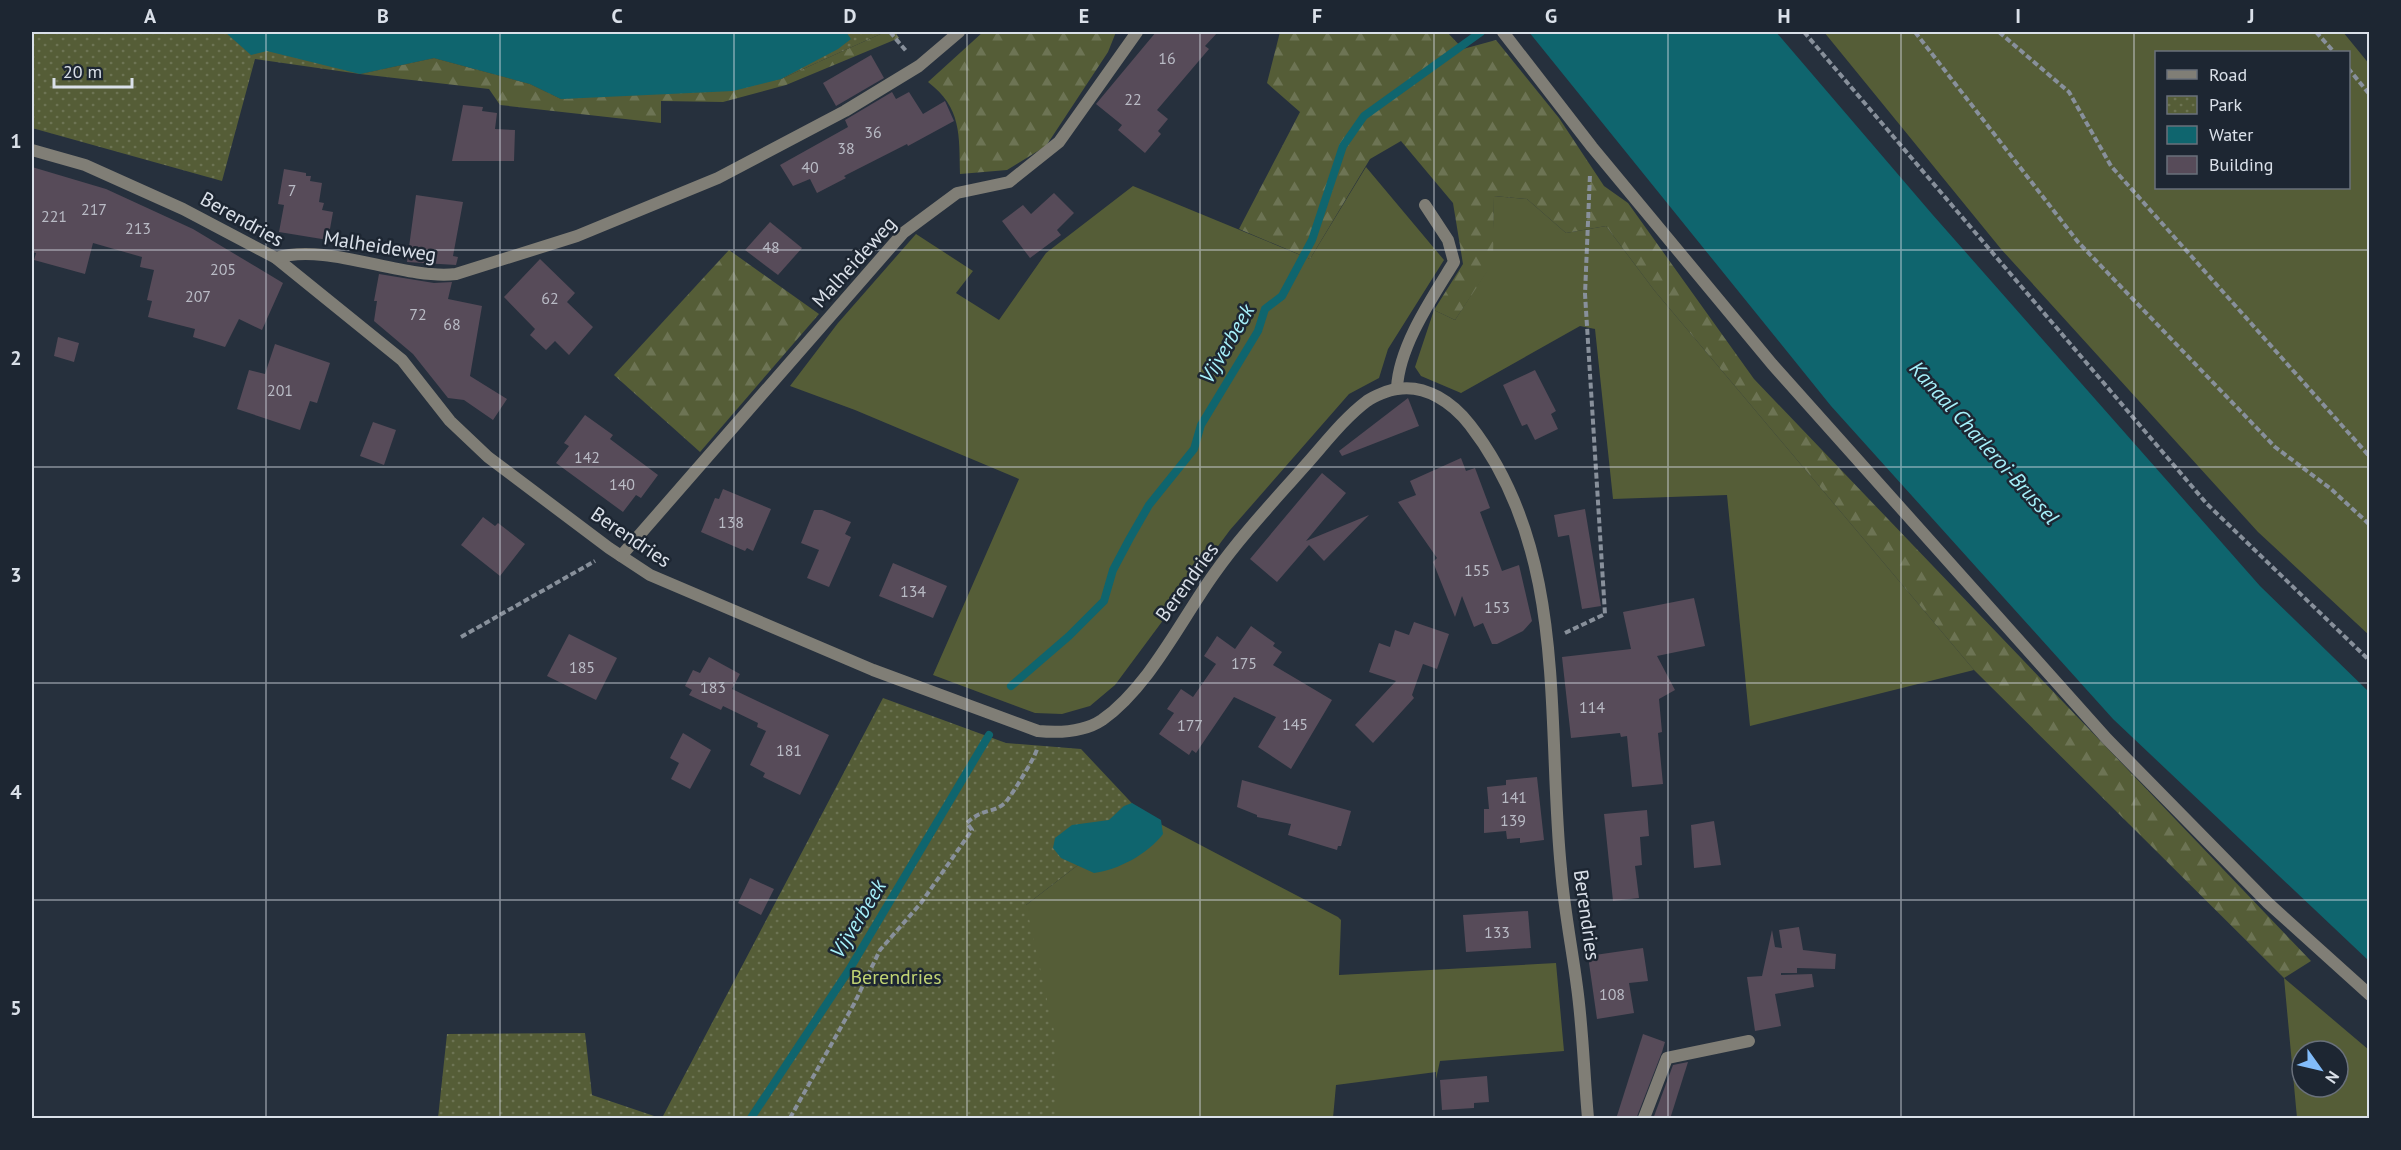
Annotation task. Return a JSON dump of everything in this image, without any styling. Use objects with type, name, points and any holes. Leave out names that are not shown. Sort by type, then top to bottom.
[{"type":"street","name":"Malheideweg","points":[[276,258],[292,253],[361,261],[441,276],[456,274],[577,236],[718,178],[845,111],[919,66],[959,32]]},
{"type":"street","name":"Malheideweg","points":[[621,556],[903,233],[957,193],[1009,182],[1059,142],[1137,32]]},
{"type":"street","points":[[1503,32],[1592,147],[1772,364],[2107,739],[2268,903],[2370,994]]},
{"type":"street","name":"Berendries","points":[[32,150],[96,170],[183,209],[276,258],[402,360],[450,421],[488,457],[609,548],[666,583],[855,663],[1038,731],[1056,733],[1077,730],[1099,722],[1122,704],[1152,666],[1216,570],[1284,491],[1368,400],[1397,388],[1432,392],[1461,413],[1487,447],[1508,487],[1528,540],[1545,609],[1561,870],[1578,990],[1588,1119]]},
{"type":"street","points":[[1397,388],[1398,375],[1420,320],[1454,262],[1448,240],[1425,205]]},
{"type":"street","points":[[1644,1119],[1666,1058],[1749,1041]]},
{"type":"path","points":[[890,32],[919,66]]},
{"type":"path","points":[[1803,32],[2207,504],[2370,661]]},
{"type":"path","points":[[1915,32],[2078,242],[2275,447],[2331,489],[2370,525]]},
{"type":"path","points":[[1999,32],[2068,92],[2111,166],[2370,457]]},
{"type":"path","points":[[2316,32],[2333,51]]},
{"type":"path","points":[[2350,69],[2370,95]]},
{"type":"path","points":[[1548,642],[1605,614],[1585,294],[1592,147]]},
{"type":"path","points":[[461,637],[591,565],[609,548]]},
{"type":"path","points":[[790,1119],[854,1004],[880,950],[921,903],[972,831],[967,823],[977,813],[994,809],[1006,802],[1034,760],[1038,731]]},
{"type":"green space","points":[[32,32],[885,32],[781,79],[733,91],[561,99],[530,84],[434,58],[360,74],[255,59],[222,181],[32,128]]},
{"type":"green space","points":[[885,32],[895,32],[899,38],[786,85],[723,102],[661,101],[661,123],[500,105],[489,89],[360,74],[434,58],[530,84],[561,99],[781,79]]},
{"type":"green space","points":[[983,32],[1116,32],[1108,52],[1046,146],[1007,170],[960,174],[958,135],[953,112],[939,92],[928,82]]},
{"type":"green space","points":[[1280,32],[1447,32],[1463,49],[1496,40],[1559,118],[1604,186],[1628,203],[1754,379],[2311,961],[2284,978],[1974,670],[1654,290],[1606,226],[1566,233],[1527,199],[1494,196],[1493,263],[1455,320],[1434,310],[1463,264],[1453,203],[1401,141],[1370,159],[1310,259],[1239,229],[1300,112],[1267,83]]},
{"type":"green space","points":[[1824,32],[2343,32],[2370,65],[2369,635],[2258,532],[2001,249]]},
{"type":"green space","points":[[1366,167],[1444,260],[1388,349],[1379,378],[1349,394],[1230,530],[1115,685],[1090,706],[1062,714],[1035,713],[933,675],[1019,479],[855,410],[790,386],[838,323],[916,234],[973,271],[956,293],[999,320],[1046,253],[1133,186],[1310,259]]},
{"type":"green space","points":[[1494,196],[1527,199],[1566,233],[1606,226],[1654,290],[1974,670],[1750,726],[1727,495],[1613,499],[1595,329],[1580,326],[1461,393],[1421,376],[1415,367],[1434,310],[1455,320],[1492,263]]},
{"type":"green space","points":[[729,250],[819,314],[700,452],[614,375]]},
{"type":"green space","name":"Berendries","points":[[883,698],[1006,743],[1081,749],[1143,815],[1026,905],[1055,1035],[1057,1118],[662,1118]]},
{"type":"green space","points":[[1143,815],[1338,917],[1341,920],[1339,975],[1556,963],[1564,1051],[1440,1061],[1436,1079],[1436,1072],[1336,1085],[1333,1118],[853,1118],[947,966]]},
{"type":"green space","points":[[2284,978],[2369,1050],[2369,1118],[2297,1118],[2295,1099],[2350,1099],[2350,1039],[2290,1039],[2290,1043]]},
{"type":"green space","points":[[585,1033],[592,1095],[660,1118],[438,1118],[447,1034]]},
{"type":"water","points":[[225,32],[846,32],[851,39],[838,49],[781,79],[733,91],[561,99],[530,84],[434,58],[360,74],[267,51],[251,55]]},
{"type":"water","name":"Kanaal Charleroi-Brussel","points":[[1529,32],[1776,32],[1932,214],[2260,586],[2369,692],[2369,961],[2113,719],[1831,406]]},
{"type":"water","points":[[1132,803],[1161,820],[1163,834],[1132,860],[1094,873],[1061,858],[1053,848],[1055,838],[1072,825],[1109,820],[1124,806]]},
{"type":"building","points":[[1156,32],[1218,32],[1205,46],[1209,49],[1157,110],[1168,119],[1158,131],[1161,134],[1145,153],[1118,130],[1122,125],[1096,104]]},
{"type":"building","points":[[871,55],[884,78],[836,106],[823,83]]},
{"type":"building","points":[[892,92],[896,99],[909,92],[923,114],[945,101],[954,121],[844,176],[846,178],[817,193],[810,179],[793,186],[780,165],[848,127],[845,120]]},
{"type":"building","points":[[463,105],[483,107],[482,111],[497,113],[495,129],[515,130],[514,161],[452,161]]},
{"type":"building","points":[[32,167],[106,189],[193,229],[283,283],[262,330],[239,319],[225,347],[193,337],[195,329],[148,317],[152,301],[147,300],[154,270],[140,267],[142,257],[93,243],[85,274],[34,260],[36,253],[32,252]]},
{"type":"building","points":[[284,169],[306,173],[306,176],[311,176],[310,181],[322,183],[319,202],[324,203],[322,210],[333,212],[328,240],[279,232],[284,205],[278,204]]},
{"type":"building","points":[[1054,193],[1074,213],[1057,230],[1061,235],[1030,258],[1002,221],[1023,205],[1031,214]]},
{"type":"building","points":[[416,195],[463,202],[453,256],[458,257],[456,265],[407,262]]},
{"type":"building","points":[[770,222],[802,248],[778,275],[745,250]]},
{"type":"building","points":[[540,259],[575,293],[567,302],[593,327],[569,355],[555,341],[546,350],[530,335],[535,329],[504,297]]},
{"type":"building","points":[[379,274],[434,283],[452,282],[448,299],[482,306],[470,376],[507,399],[493,420],[464,400],[448,398],[413,354],[374,321],[377,301],[374,301]]},
{"type":"building","points":[[58,337],[79,343],[74,362],[54,356]]},
{"type":"building","points":[[275,344],[330,363],[317,403],[310,401],[300,430],[237,409],[249,370],[265,374]]},
{"type":"building","points":[[1535,370],[1556,411],[1551,414],[1558,429],[1535,440],[1527,424],[1522,426],[1503,385]]},
{"type":"building","points":[[1408,398],[1419,426],[1342,456],[1339,451]]},
{"type":"building","points":[[585,415],[613,435],[610,439],[658,475],[641,498],[636,495],[623,512],[556,463],[569,446],[564,443]]},
{"type":"building","points":[[373,422],[396,430],[384,465],[360,456]]},
{"type":"building","points":[[1461,458],[1466,471],[1475,468],[1490,508],[1480,512],[1502,571],[1519,565],[1532,621],[1523,631],[1497,644],[1492,644],[1483,623],[1474,627],[1462,596],[1455,617],[1433,562],[1437,558],[1398,502],[1416,495],[1410,481]]},
{"type":"building","points":[[1322,473],[1346,493],[1306,541],[1369,515],[1324,561],[1309,545],[1277,582],[1250,559]]},
{"type":"building","points":[[723,489],[771,509],[753,551],[747,548],[745,551],[701,532],[715,498],[719,499]]},
{"type":"building","points":[[1585,509],[1601,606],[1582,609],[1569,535],[1558,537],[1554,515]]},
{"type":"building","points":[[814,510],[822,510],[851,522],[845,534],[851,537],[829,587],[807,578],[819,550],[801,543]]},
{"type":"building","points":[[483,517],[495,526],[498,523],[525,544],[500,576],[461,545]]},
{"type":"building","points":[[893,563],[947,586],[933,618],[879,596]]},
{"type":"building","points":[[1694,598],[1705,646],[1657,656],[1675,690],[1659,699],[1662,732],[1658,733],[1663,784],[1632,787],[1627,736],[1621,737],[1620,733],[1571,738],[1562,657],[1631,649],[1623,612]]},
{"type":"building","points":[[1414,622],[1449,634],[1437,669],[1423,664],[1412,695],[1414,698],[1373,743],[1355,725],[1396,681],[1369,672],[1379,643],[1390,647],[1395,630],[1409,635]]},
{"type":"building","points":[[1251,626],[1275,643],[1273,646],[1282,652],[1273,665],[1332,700],[1291,769],[1258,747],[1276,717],[1234,697],[1196,753],[1192,750],[1189,755],[1159,734],[1174,713],[1167,709],[1181,689],[1193,697],[1216,664],[1204,656],[1217,636],[1235,649]]},
{"type":"building","points":[[569,634],[617,658],[596,700],[547,676]]},
{"type":"building","points":[[709,657],[740,674],[732,689],[829,735],[800,795],[763,777],[765,773],[750,765],[766,731],[757,727],[758,723],[723,706],[721,710],[689,695],[692,690],[685,686],[693,670],[700,673]]},
{"type":"building","points":[[683,733],[711,750],[690,789],[671,779],[679,763],[670,758]]},
{"type":"building","points":[[1537,777],[1544,840],[1520,843],[1520,838],[1507,839],[1506,831],[1484,833],[1484,809],[1489,809],[1487,787],[1506,785],[1506,780]]},
{"type":"building","points":[[1242,780],[1351,811],[1341,846],[1338,846],[1337,850],[1288,835],[1291,824],[1257,817],[1237,807]]},
{"type":"building","points":[[1647,810],[1649,836],[1640,837],[1642,865],[1635,866],[1639,898],[1613,901],[1604,814]]},
{"type":"building","points":[[1714,821],[1721,865],[1694,868],[1691,825]]},
{"type":"building","points":[[750,878],[774,889],[761,915],[738,903]]},
{"type":"building","points":[[1528,911],[1531,948],[1466,952],[1463,915]]},
{"type":"building","points":[[1799,927],[1803,950],[1836,954],[1835,969],[1797,968],[1797,973],[1781,973],[1781,975],[1812,974],[1814,987],[1775,994],[1781,1026],[1755,1031],[1747,977],[1762,976],[1772,930],[1775,947],[1782,948],[1779,930]]},
{"type":"building","points":[[1643,948],[1648,981],[1629,983],[1634,1013],[1597,1019],[1588,956]]},
{"type":"building","points":[[1643,1034],[1665,1042],[1662,1052],[1636,1119],[1616,1119]]},
{"type":"building","points":[[1688,1062],[1670,1119],[1653,1119],[1673,1065]]},
{"type":"building","points":[[1487,1076],[1489,1102],[1474,1103],[1474,1108],[1442,1110],[1440,1080]]},
{"type":"waterway","name":"Vijverbeek","points":[[1011,686],[1069,636],[1104,601],[1113,570],[1149,505],[1194,449],[1201,425],[1258,331],[1265,309],[1282,296],[1312,240],[1343,146],[1364,116],[1481,32]]},
{"type":"waterway","name":"Vijverbeek","points":[[751,1118],[849,970],[989,735]]}]
